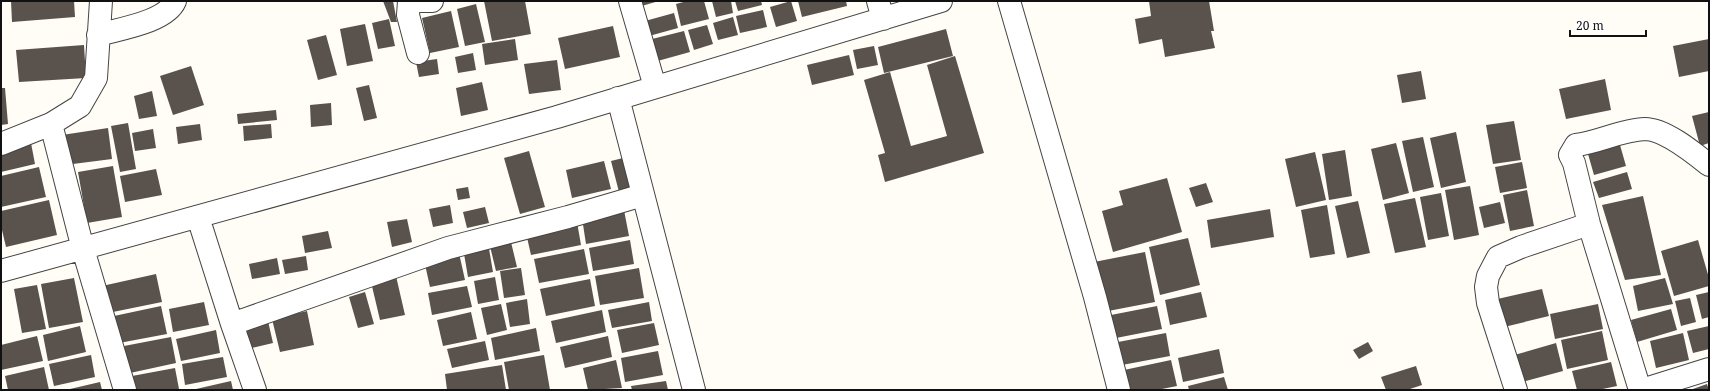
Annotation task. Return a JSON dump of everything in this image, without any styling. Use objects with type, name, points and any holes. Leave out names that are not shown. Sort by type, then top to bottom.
[{"type":"street","points":[[1,144],[51,124],[80,106],[90,91],[96,78],[101,1]]},
{"type":"street","points":[[98,35],[158,17],[173,5],[175,1]]},
{"type":"street","points":[[409,1],[408,15],[418,54]]},
{"type":"street","points":[[416,1],[432,1]]},
{"type":"street","points":[[630,1],[655,87]]},
{"type":"street","points":[[1,271],[84,249],[618,98],[655,87],[881,10],[941,1]]},
{"type":"street","points":[[1009,1],[1095,297],[1119,390]]},
{"type":"street","points":[[618,98],[694,390]]},
{"type":"street","points":[[51,124],[84,249],[125,390]]},
{"type":"street","points":[[1709,165],[1685,146],[1662,134],[1646,129],[1631,131],[1590,144],[1576,145],[1570,155],[1574,163],[1589,224],[1641,390],[1709,368]]},
{"type":"street","points":[[232,324],[448,248],[568,217],[643,195]]},
{"type":"street","points":[[198,217],[254,390]]},
{"type":"street","points":[[1516,390],[1488,303],[1486,287],[1488,276],[1498,257],[1521,247],[1589,224]]},
{"type":"building","points":[[11,1],[74,1],[75,17],[12,22]]},
{"type":"building","points":[[383,1],[393,1],[397,22],[391,22]]},
{"type":"building","points":[[484,1],[525,1],[531,34],[492,41]]},
{"type":"building","points":[[636,1],[659,1],[638,7]]},
{"type":"building","points":[[687,1],[704,1],[709,19],[681,26],[676,4]]},
{"type":"building","points":[[712,1],[731,1],[733,13],[716,17]]},
{"type":"building","points":[[735,1],[761,1],[762,5],[738,11]]},
{"type":"building","points":[[791,1],[797,21],[776,27],[770,7]]},
{"type":"building","points":[[798,1],[846,1],[847,6],[802,17]]},
{"type":"building","points":[[1149,1],[1209,1],[1214,31],[1211,31],[1215,48],[1165,57],[1162,39],[1139,44],[1135,19],[1151,16]]},
{"type":"building","points":[[476,4],[485,42],[465,46],[457,9]]},
{"type":"building","points":[[763,10],[767,27],[740,33],[736,16]]},
{"type":"building","points":[[451,11],[459,47],[430,53],[422,18]]},
{"type":"building","points":[[674,13],[678,28],[649,36],[645,21]]},
{"type":"building","points":[[733,17],[738,35],[718,40],[713,23]]},
{"type":"building","points":[[389,19],[395,46],[378,49],[372,23]]},
{"type":"building","points":[[365,24],[373,61],[347,66],[340,29]]},
{"type":"building","points":[[707,25],[713,44],[694,50],[688,30]]},
{"type":"building","points":[[613,26],[620,57],[565,69],[558,38]]},
{"type":"building","points":[[946,29],[953,56],[884,73],[878,47]]},
{"type":"building","points":[[684,31],[690,52],[654,62],[648,40]]},
{"type":"building","points":[[326,35],[337,75],[318,80],[307,40]]},
{"type":"building","points":[[515,39],[518,60],[485,65],[482,44]]},
{"type":"building","points":[[1709,39],[1709,71],[1679,77],[1673,46]]},
{"type":"building","points":[[84,45],[86,78],[19,82],[16,50]]},
{"type":"building","points":[[874,46],[878,65],[857,69],[853,50]]},
{"type":"building","points":[[473,53],[476,70],[458,73],[455,57]]},
{"type":"building","points":[[849,55],[854,75],[812,85],[807,65]]},
{"type":"building","points":[[955,56],[984,153],[885,182],[878,155],[885,153],[864,80],[890,72],[911,146],[947,136],[927,65]]},
{"type":"building","points":[[437,59],[439,74],[419,77],[416,62]]},
{"type":"building","points":[[557,60],[561,90],[529,94],[524,64]]},
{"type":"building","points":[[191,66],[204,105],[173,115],[160,76]]},
{"type":"building","points":[[1421,71],[1426,99],[1402,103],[1397,75]]},
{"type":"building","points":[[1605,79],[1611,110],[1566,119],[1559,89]]},
{"type":"building","points":[[482,82],[488,110],[461,116],[456,88]]},
{"type":"building","points":[[369,85],[377,118],[364,121],[356,88]]},
{"type":"building","points":[[1,88],[5,88],[8,124],[1,125]]},
{"type":"building","points":[[152,91],[157,116],[139,119],[134,96]]},
{"type":"building","points":[[331,103],[332,125],[311,127],[310,105]]},
{"type":"building","points":[[276,110],[277,120],[238,124],[237,114]]},
{"type":"building","points":[[1709,112],[1709,143],[1700,146],[1692,116]]},
{"type":"building","points":[[1514,121],[1521,160],[1493,164],[1486,125]]},
{"type":"building","points":[[128,123],[136,169],[120,172],[111,126]]},
{"type":"building","points":[[200,124],[202,140],[178,144],[176,127]]},
{"type":"building","points":[[271,124],[272,138],[244,141],[243,126]]},
{"type":"building","points":[[108,128],[112,159],[65,165],[62,135]]},
{"type":"building","points":[[153,129],[156,148],[135,151],[132,133]]},
{"type":"building","points":[[1456,132],[1466,182],[1441,188],[1430,138]]},
{"type":"building","points":[[1423,137],[1434,187],[1413,192],[1402,141]]},
{"type":"building","points":[[31,143],[35,164],[1,172],[1,150]]},
{"type":"building","points":[[1396,143],[1409,193],[1383,200],[1371,149]]},
{"type":"building","points":[[1620,145],[1626,166],[1594,175],[1588,154]]},
{"type":"building","points":[[1345,150],[1352,196],[1329,200],[1322,154]]},
{"type":"building","points":[[529,151],[545,207],[520,214],[504,158]]},
{"type":"building","points":[[1315,152],[1326,200],[1296,207],[1285,159]]},
{"type":"building","points":[[627,157],[635,188],[619,192],[611,161]]},
{"type":"building","points":[[604,161],[611,189],[572,198],[566,170]]},
{"type":"building","points":[[1522,162],[1527,188],[1500,193],[1495,167]]},
{"type":"building","points":[[113,166],[122,217],[87,223],[78,172]]},
{"type":"building","points":[[39,167],[46,197],[1,207],[1,176]]},
{"type":"building","points":[[156,169],[162,195],[125,202],[120,176]]},
{"type":"building","points":[[1627,172],[1632,189],[1599,198],[1593,182]]},
{"type":"building","points":[[1167,178],[1182,232],[1113,252],[1102,211],[1123,205],[1119,191]]},
{"type":"building","points":[[1206,183],[1213,202],[1196,207],[1189,188]]},
{"type":"building","points":[[1470,186],[1479,235],[1454,240],[1445,190]]},
{"type":"building","points":[[468,187],[470,198],[458,200],[456,189]]},
{"type":"building","points":[[1527,190],[1534,226],[1510,231],[1503,195]]},
{"type":"building","points":[[1441,193],[1449,236],[1428,240],[1420,197]]},
{"type":"building","points":[[1643,196],[1661,275],[1625,280],[1602,205]]},
{"type":"building","points":[[1415,198],[1426,247],[1395,253],[1384,204]]},
{"type":"building","points":[[49,200],[57,235],[6,247],[1,226],[1,211]]},
{"type":"building","points":[[1358,201],[1370,253],[1347,258],[1335,206]]},
{"type":"building","points":[[1500,202],[1505,223],[1484,228],[1479,207]]},
{"type":"building","points":[[450,205],[453,223],[433,227],[429,209]]},
{"type":"building","points":[[1327,205],[1335,254],[1310,258],[1301,210]]},
{"type":"building","points":[[485,207],[489,223],[467,228],[463,212]]},
{"type":"building","points":[[1270,209],[1274,237],[1211,248],[1207,220]]},
{"type":"building","points":[[624,210],[629,236],[586,244],[582,218]]},
{"type":"building","points":[[407,219],[412,242],[392,247],[387,222]]},
{"type":"building","points":[[577,222],[581,245],[531,255],[526,233]]},
{"type":"building","points":[[328,231],[332,248],[305,253],[302,236]]},
{"type":"building","points":[[510,238],[517,267],[496,271],[489,242]]},
{"type":"building","points":[[1188,238],[1200,285],[1160,295],[1149,247]]},
{"type":"building","points":[[630,240],[634,264],[593,271],[589,248]]},
{"type":"building","points":[[1698,240],[1709,278],[1709,286],[1674,296],[1661,251]]},
{"type":"building","points":[[488,243],[493,272],[468,277],[463,248]]},
{"type":"building","points":[[584,249],[589,274],[539,283],[534,259]]},
{"type":"building","points":[[1145,252],[1155,302],[1103,312],[1094,262]]},
{"type":"building","points":[[459,253],[465,280],[430,287],[424,260]]},
{"type":"building","points":[[306,256],[308,270],[285,274],[282,260]]},
{"type":"building","points":[[277,258],[280,274],[252,279],[249,264]]},
{"type":"building","points":[[521,268],[525,295],[504,298],[500,271]]},
{"type":"building","points":[[639,268],[644,298],[600,305],[595,276]]},
{"type":"building","points":[[156,274],[162,302],[108,313],[102,286]]},
{"type":"building","points":[[396,276],[405,315],[380,320],[371,282]]},
{"type":"building","points":[[495,277],[499,300],[478,304],[474,281]]},
{"type":"building","points":[[74,278],[83,322],[49,328],[41,284]]},
{"type":"building","points":[[1665,278],[1673,304],[1638,311],[1633,286]]},
{"type":"building","points":[[590,279],[595,306],[546,316],[540,289]]},
{"type":"building","points":[[37,285],[46,329],[22,333],[14,289]]},
{"type":"building","points":[[467,286],[472,307],[432,315],[428,293]]},
{"type":"building","points":[[1542,289],[1549,316],[1500,328],[1493,300]]},
{"type":"building","points":[[365,292],[374,324],[358,328],[349,297]]},
{"type":"building","points":[[1201,292],[1207,317],[1170,325],[1165,300]]},
{"type":"building","points":[[1709,292],[1709,317],[1702,319],[1696,295]]},
{"type":"building","points":[[1690,298],[1696,322],[1681,326],[1675,301]]},
{"type":"building","points":[[527,299],[530,324],[510,327],[506,303]]},
{"type":"building","points":[[204,302],[209,325],[173,332],[169,309]]},
{"type":"building","points":[[649,302],[652,321],[612,328],[608,310]]},
{"type":"building","points":[[501,304],[507,330],[487,335],[481,308]]},
{"type":"building","points":[[1598,304],[1603,329],[1555,339],[1550,314]]},
{"type":"building","points":[[161,306],[167,334],[119,343],[114,316]]},
{"type":"building","points":[[1157,306],[1162,329],[1116,338],[1111,315]]},
{"type":"building","points":[[1671,309],[1677,330],[1637,342],[1631,320]]},
{"type":"building","points":[[602,310],[606,332],[556,343],[551,321]]},
{"type":"building","points":[[307,311],[314,345],[280,352],[272,319]]},
{"type":"building","points":[[471,312],[477,339],[443,346],[437,320]]},
{"type":"building","points":[[268,321],[273,343],[247,349],[243,327]]},
{"type":"building","points":[[654,323],[659,345],[622,353],[617,330]]},
{"type":"building","points":[[80,326],[86,352],[48,361],[43,335]]},
{"type":"building","points":[[1709,326],[1709,349],[1693,353],[1687,331]]},
{"type":"building","points":[[536,328],[540,351],[495,360],[491,338]]},
{"type":"building","points":[[216,330],[220,353],[181,361],[176,339]]},
{"type":"building","points":[[1602,331],[1608,360],[1567,369],[1561,340]]},
{"type":"building","points":[[1166,333],[1170,356],[1122,365],[1118,342]]},
{"type":"building","points":[[1683,333],[1689,360],[1656,368],[1650,341]]},
{"type":"building","points":[[37,336],[43,361],[1,370],[1,345]]},
{"type":"building","points":[[608,336],[612,357],[565,368],[560,347]]},
{"type":"building","points":[[171,337],[176,363],[130,373],[124,346]]},
{"type":"building","points":[[485,341],[489,360],[452,368],[447,349]]},
{"type":"building","points":[[1368,342],[1373,351],[1359,359],[1353,350]]},
{"type":"building","points":[[1556,343],[1563,371],[1518,383],[1511,356]]},
{"type":"building","points":[[1219,349],[1224,373],[1183,382],[1178,358]]},
{"type":"building","points":[[658,351],[663,375],[625,382],[621,358]]},
{"type":"building","points":[[91,355],[95,377],[54,386],[49,364]]},
{"type":"building","points":[[544,355],[550,390],[509,390],[504,362]]},
{"type":"building","points":[[223,357],[227,377],[185,385],[182,364]]},
{"type":"building","points":[[616,360],[622,388],[588,390],[583,368]]},
{"type":"building","points":[[1171,360],[1177,386],[1157,390],[1128,390],[1124,370]]},
{"type":"building","points":[[1611,362],[1617,386],[1598,390],[1577,390],[1572,371]]},
{"type":"building","points":[[502,365],[506,390],[447,390],[445,374]]},
{"type":"building","points":[[1416,366],[1422,385],[1407,390],[1386,390],[1381,377]]},
{"type":"building","points":[[44,367],[49,390],[8,390],[5,376]]},
{"type":"building","points":[[175,368],[179,389],[134,390],[132,376]]},
{"type":"building","points":[[1224,377],[1228,390],[1189,390],[1188,386]]},
{"type":"building","points":[[231,381],[233,390],[196,390],[196,389]]},
{"type":"building","points":[[666,381],[668,390],[632,390],[631,386]]},
{"type":"building","points":[[100,382],[102,390],[70,390],[70,389]]},
{"type":"building","points":[[1707,384],[1709,390],[1690,390]]}]
